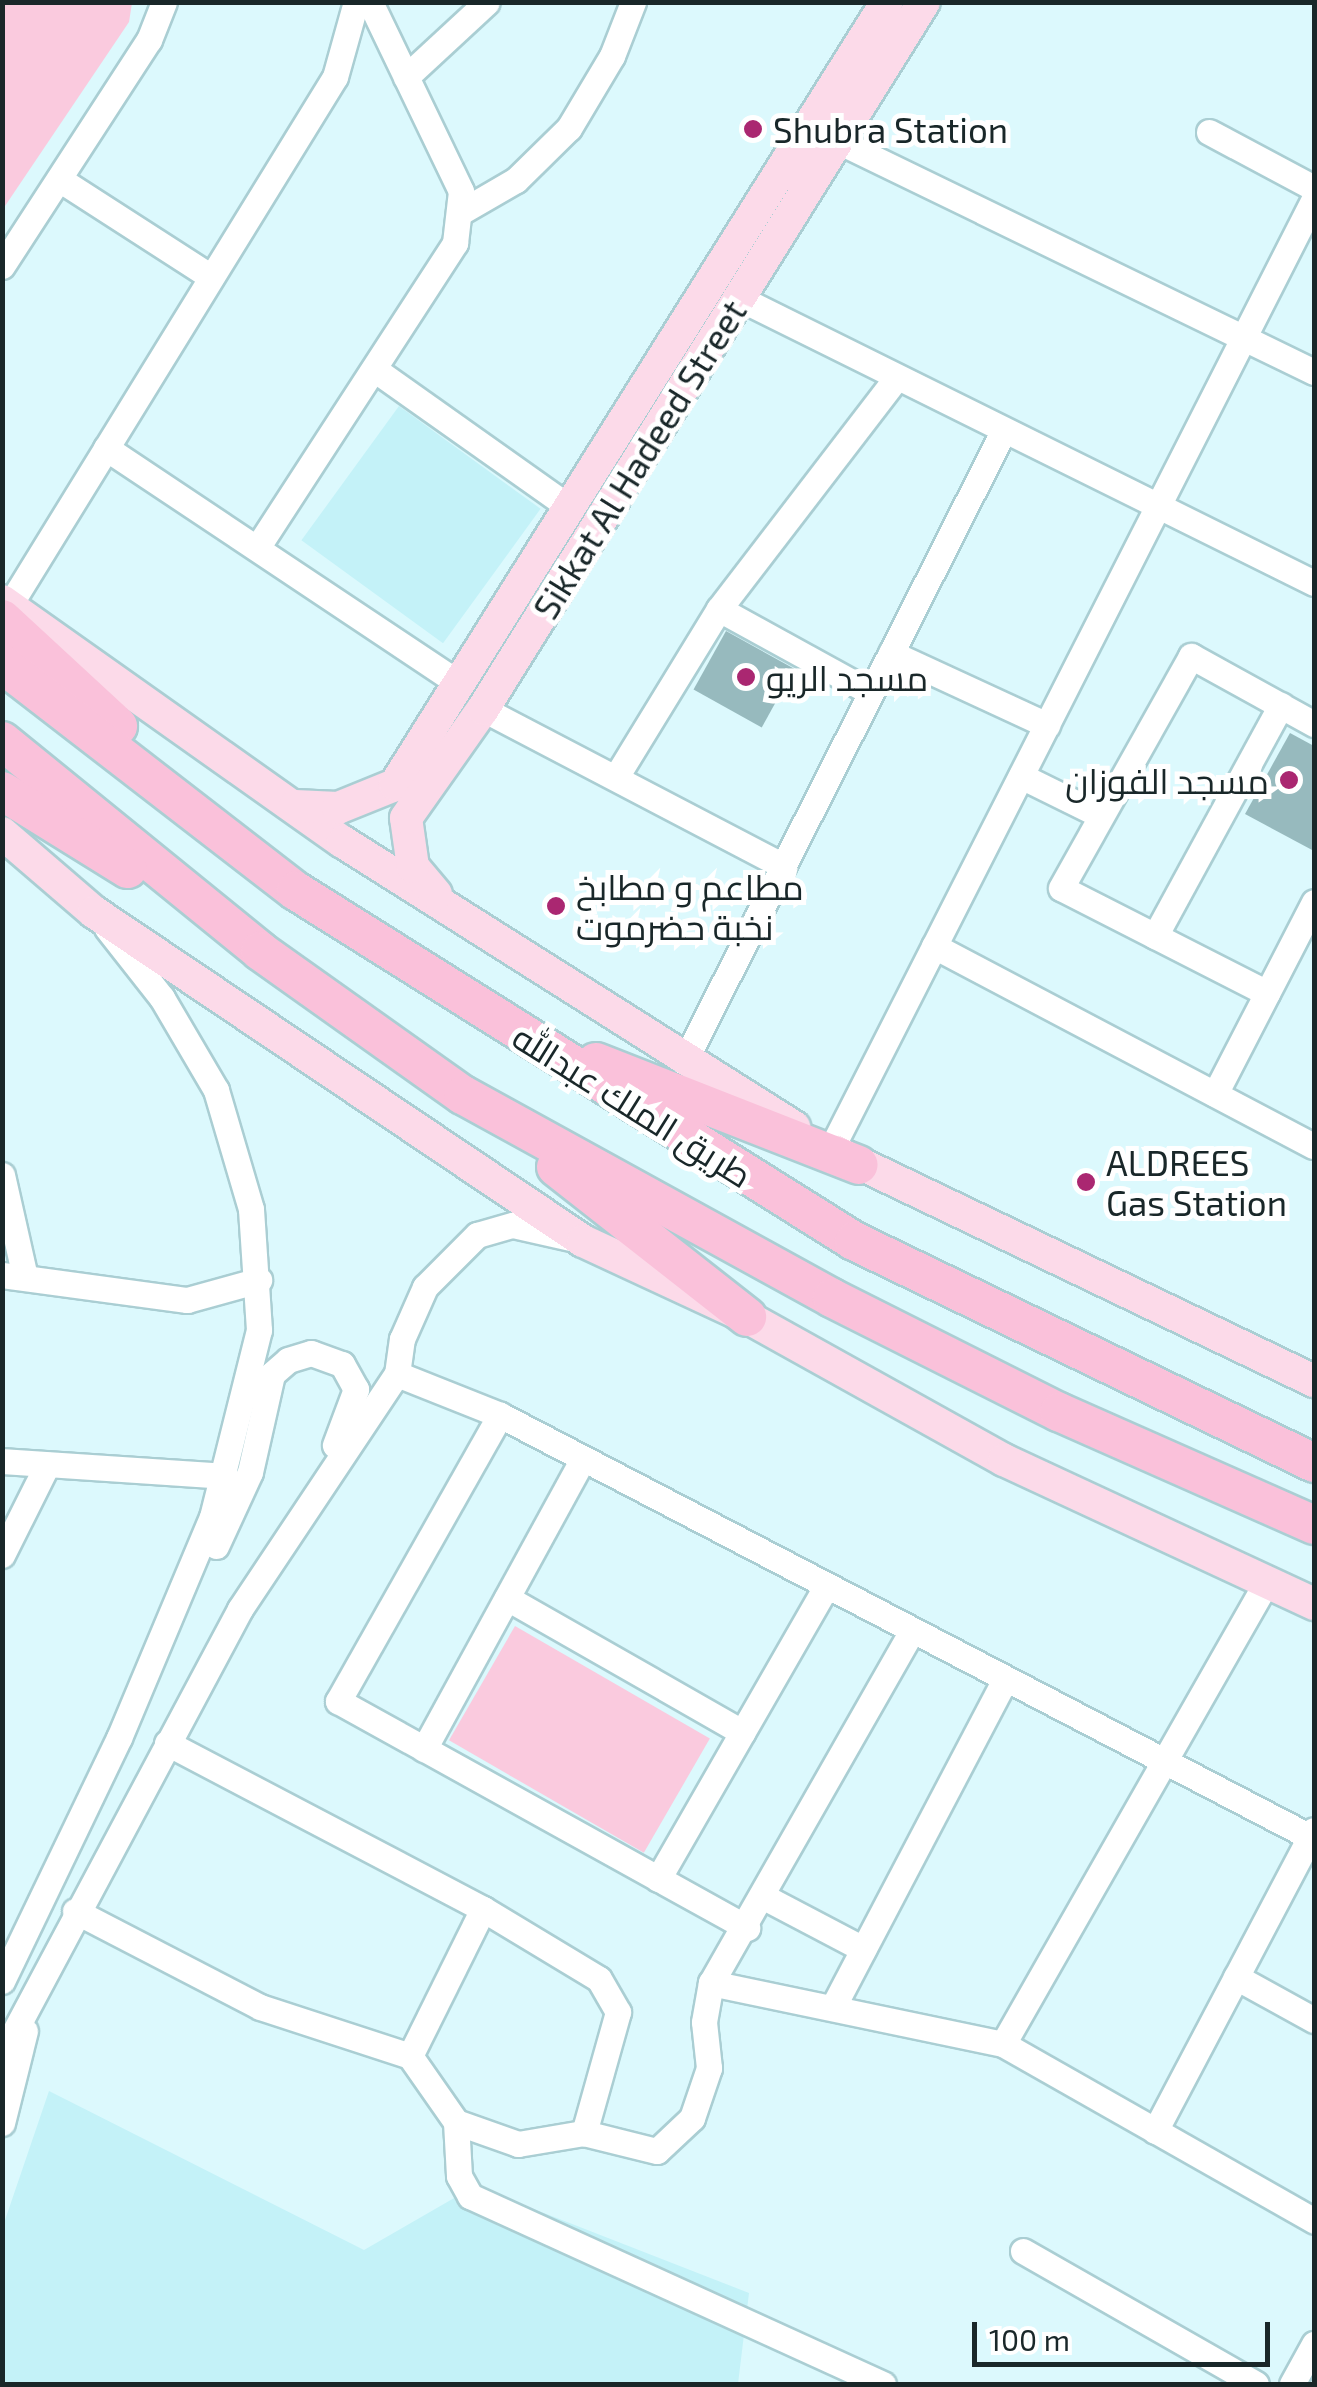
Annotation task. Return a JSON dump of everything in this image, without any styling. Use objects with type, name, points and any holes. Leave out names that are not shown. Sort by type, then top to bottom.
[{"type":"highway","points":[[4,609],[296,891]]},
{"type":"highway","name":"طريق الملك عبدالله","points":[[2,664],[296,891],[504,1026],[854,1241],[1314,1463]]},
{"type":"highway","name":"طريق الملك عبدالله","points":[[2,741],[260,952],[463,1095],[884,1324],[1059,1412],[1314,1525]]},
{"type":"highway","points":[[2,791],[260,952]]},
{"type":"highway","points":[[504,1026],[845,1157]]},
{"type":"highway","points":[[463,1095],[747,1316]]},
{"type":"main road","name":"Sikkat Al Hadeed Street","points":[[452,913],[413,867],[404,842],[406,791],[459,683],[887,2]]},
{"type":"main road","name":"Sikkat Al Hadeed Street","points":[[406,791],[484,709],[924,2]]},
{"type":"main road","points":[[4,609],[452,913],[684,1062],[845,1157],[1314,1380]]},
{"type":"main road","points":[[295,806],[338,808],[406,791]]},
{"type":"main road","points":[[2,832],[94,912],[583,1241],[747,1316],[1004,1460],[1314,1604]]},
{"type":"street","points":[[2,266],[149,40],[164,2]]},
{"type":"street","points":[[4,609],[335,77],[356,2]]},
{"type":"street","points":[[257,548],[455,243],[462,191],[370,2]]},
{"type":"street","points":[[406,78],[487,2]]},
{"type":"street","points":[[459,213],[516,180],[569,128],[612,56],[633,2]]},
{"type":"street","points":[[1209,132],[1314,188]]},
{"type":"street","points":[[838,141],[1314,372]]},
{"type":"street","points":[[59,179],[211,277]]},
{"type":"street","points":[[845,1157],[934,946],[1314,199]]},
{"type":"street","points":[[739,298],[1314,583]]},
{"type":"street","points":[[374,370],[570,508]]},
{"type":"street","points":[[616,777],[719,609],[897,377]]},
{"type":"street","points":[[684,1062],[1004,430]]},
{"type":"street","points":[[106,448],[459,683]]},
{"type":"street","points":[[719,609],[870,692]]},
{"type":"street","points":[[892,653],[1047,725]]},
{"type":"street","points":[[1267,993],[1061,888],[1191,656],[1314,724]]},
{"type":"street","points":[[1155,936],[1281,705]]},
{"type":"street","points":[[484,709],[783,866]]},
{"type":"street","points":[[1021,776],[1100,815]]},
{"type":"street","points":[[1214,1094],[1314,902]]},
{"type":"street","points":[[94,912],[162,998],[216,1090],[252,1209],[259,1280],[259,1330],[225,1476],[153,1657]]},
{"type":"street","points":[[934,946],[1314,1146]]},
{"type":"street","points":[[2,1175],[14,1276],[187,1300],[259,1280]]},
{"type":"street","points":[[240,1609],[397,1374],[402,1338],[426,1287],[477,1236],[514,1225],[583,1241]]},
{"type":"street","points":[[2,1981],[153,1657],[250,1472],[272,1374],[311,1354],[342,1364],[356,1389],[346,1426],[240,1609],[35,1984],[2,2055]]},
{"type":"street","points":[[397,1374],[500,1415],[1163,1764],[1313,1836],[1155,2131]]},
{"type":"street","points":[[500,1415],[338,1701],[747,1928]]},
{"type":"street","points":[[424,1749],[583,1459]]},
{"type":"street","points":[[2,1461],[225,1476]]},
{"type":"street","points":[[2,1555],[47,1465]]},
{"type":"street","points":[[1003,2044],[1266,1583]]},
{"type":"street","points":[[658,1879],[826,1587]]},
{"type":"street","points":[[507,1598],[742,1732]]},
{"type":"street","points":[[456,2122],[518,2144],[584,2133],[656,2152],[692,2118],[709,2068],[704,2022],[712,1984],[911,1632]]},
{"type":"street","points":[[833,2007],[1004,1681]]},
{"type":"street","points":[[167,1743],[483,1910],[599,1979],[618,2012],[584,2133]]},
{"type":"street","points":[[764,1897],[863,1949]]},
{"type":"street","points":[[410,2056],[483,1910]]},
{"type":"street","points":[[75,1911],[260,2007],[410,2056],[456,2122],[459,2176],[470,2196],[884,2384]]},
{"type":"street","points":[[1236,1977],[1314,2020]]},
{"type":"street","points":[[2,2123],[35,1984]]},
{"type":"street","points":[[712,1984],[1003,2044],[1314,2221]]},
{"type":"street","points":[[1023,2251],[1256,2384]]},
{"type":"street","points":[[1292,2384],[1314,2344]]},
{"type":"shaded area","points":[[3,2],[132,3],[129,22],[3,209]]},
{"type":"shaded area","points":[[399,406],[541,509],[443,643],[301,540]]},
{"type":"shaded area","points":[[515,1626],[710,1738],[644,1853],[449,1740]]},
{"type":"shaded area","points":[[49,2091],[364,2250],[475,2186],[749,2293],[738,2384],[3,2384],[3,2226]]},
{"type":"building","name":"مسجد الريو","points":[[726,631],[794,669],[762,727],[694,690]]},
{"type":"building","name":"مسجد الفوزان","points":[[1290,733],[1314,746],[1314,851],[1245,814]]},
{"type":"place","name":"Shubra Station","points":[[753,129]]},
{"type":"place","name":"مسجد الريو","points":[[746,677]]},
{"type":"place","name":"مسجد الفوزان","points":[[1289,780]]},
{"type":"place","name":"مطاعم و مطابخ نخبة حضرموت","points":[[556,906]]},
{"type":"place","name":"ALDREES Gas Station","points":[[1086,1182]]}]
